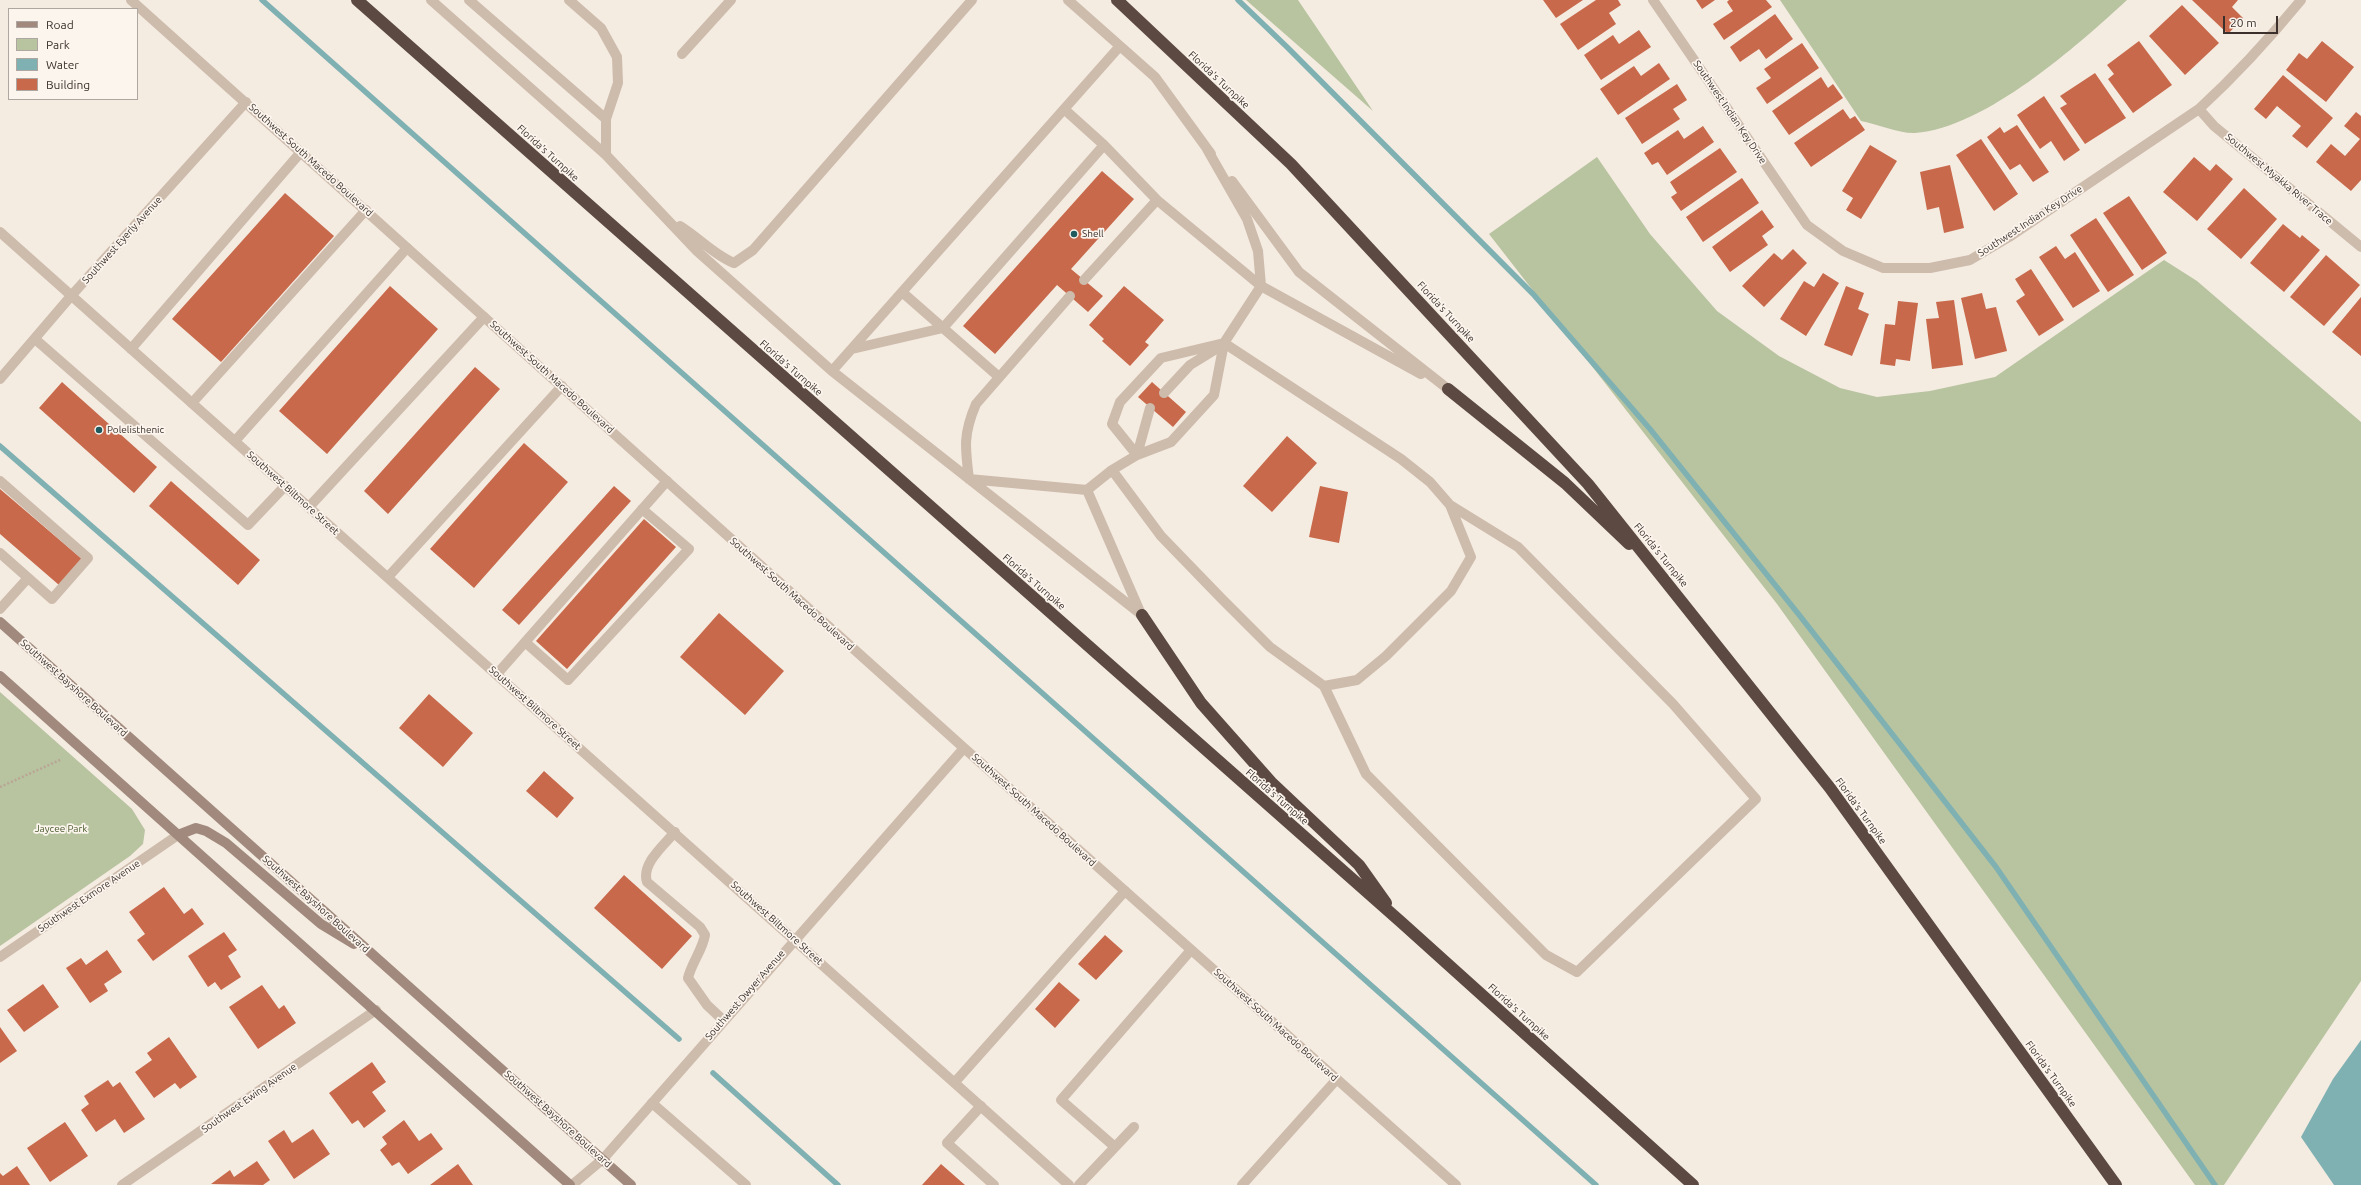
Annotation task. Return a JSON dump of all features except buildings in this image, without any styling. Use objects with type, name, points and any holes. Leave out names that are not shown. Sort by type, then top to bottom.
[{"type":"highway","name":"Florida's Turnpike","points":[[357,0],[1401,922],[1692,1185]]},
{"type":"highway","name":"Florida's Turnpike","points":[[1117,0],[1291,164],[1588,484],[1665,578],[1830,788],[2116,1185]]},
{"type":"highway","points":[[1448,389],[1565,483],[1665,578]]},
{"type":"highway","points":[[1142,615],[1201,702],[1271,782],[1358,865],[1401,922]]},
{"type":"main road","name":"Southwest Bayshore Boulevard","points":[[0,622],[632,1185]]},
{"type":"main road","points":[[0,676],[571,1185]]},
{"type":"main road","points":[[178,835],[196,828],[206,831],[226,843],[321,924],[351,943],[362,946]]},
{"type":"street","name":"Southwest South Macedo Boulevard","points":[[131,0],[964,748],[1456,1185]]},
{"type":"street","points":[[431,0],[606,155],[670,220],[697,251],[832,371],[1142,615]]},
{"type":"street","points":[[469,0],[606,119]]},
{"type":"street","points":[[569,0],[601,28],[617,57],[618,83],[606,119],[606,155]]},
{"type":"street","points":[[682,54],[731,0]]},
{"type":"street","points":[[670,220],[700,239],[722,258],[734,263],[753,250],[972,0]]},
{"type":"street","points":[[1068,0],[1155,77],[1299,272],[1448,389]]},
{"type":"street","name":"Southwest Indian Key Drive","points":[[1653,0],[1807,225],[1842,251],[1883,268],[1930,268],[1970,260],[2009,237],[2199,109],[2226,84],[2266,42],[2301,0]]},
{"type":"street","points":[[832,371],[1120,46]]},
{"type":"street","name":"Southwest Eyerly Avenue","points":[[0,379],[71,296],[246,102]]},
{"type":"street","points":[[1064,109],[1104,145],[1157,200],[1261,286],[1448,389]]},
{"type":"street","name":"Southwest Myakka River Trace","points":[[2199,109],[2214,126],[2361,247]]},
{"type":"street","points":[[852,349],[943,328],[1104,145]]},
{"type":"street","points":[[969,479],[1087,490],[1112,470],[1137,455],[1171,442],[1214,395],[1224,343],[1261,286],[1258,251],[1247,219],[1207,148]]},
{"type":"street","points":[[131,349],[301,152]]},
{"type":"street","points":[[1084,280],[1157,200]]},
{"type":"street","points":[[192,403],[366,210]]},
{"type":"street","name":"Southwest Biltmore Street","points":[[0,232],[675,832],[1069,1185]]},
{"type":"street","points":[[235,441],[408,248]]},
{"type":"street","points":[[902,292],[1000,377]]},
{"type":"street","points":[[969,479],[966,452],[967,425],[976,404],[1070,296]]},
{"type":"street","points":[[309,507],[484,317]]},
{"type":"street","points":[[34,339],[248,525],[285,486]]},
{"type":"street","points":[[1164,393],[1190,364],[1224,343]]},
{"type":"street","points":[[1112,470],[1161,536],[1270,647],[1324,686],[1366,774],[1546,954],[1577,972],[1756,799],[1673,704],[1518,547],[1450,504],[1430,482],[1401,459],[1224,343],[1162,358],[1120,402],[1112,424],[1137,455]]},
{"type":"street","points":[[388,577],[562,386]]},
{"type":"street","points":[[1137,455],[1150,408]]},
{"type":"street","points":[[0,481],[88,558],[52,599],[0,553]]},
{"type":"street","points":[[497,674],[667,481]]},
{"type":"street","points":[[1087,490],[1142,615]]},
{"type":"street","points":[[1324,686],[1357,680],[1386,656],[1451,591],[1471,557],[1450,504]]},
{"type":"street","points":[[525,642],[568,680],[689,549],[642,509]]},
{"type":"street","points":[[0,609],[28,578]]},
{"type":"street","name":"Southwest Dwyer Avenue","points":[[571,1185],[603,1159],[723,1020],[964,748]]},
{"type":"street","points":[[675,832],[652,860],[647,869],[647,882],[700,927],[706,935],[703,948],[692,964],[688,978],[707,1005],[723,1020]]},
{"type":"street","name":"Southwest Exmore Avenue","points":[[0,957],[178,835]]},
{"type":"street","points":[[955,1082],[1125,891]]},
{"type":"street","points":[[1115,1147],[1061,1100],[1192,950]]},
{"type":"street","name":"Southwest Ewing Avenue","points":[[122,1185],[376,1010]]},
{"type":"street","points":[[1242,1185],[1337,1079]]},
{"type":"street","points":[[652,1103],[746,1185]]},
{"type":"street","points":[[981,1106],[947,1143],[994,1185]]},
{"type":"street","points":[[1079,1185],[1134,1127]]},
{"type":"path","points":[[0,787],[62,759]]},
{"type":"green space","points":[[1246,0],[1298,0],[1373,111]]},
{"type":"green space","points":[[1780,0],[2127,0],[2056,61],[2000,101],[1971,117],[1942,128],[1909,133],[1861,121]]},
{"type":"green space","points":[[1597,157],[1650,234],[1717,311],[1779,356],[1840,388],[1877,397],[1930,391],[1995,377],[2164,260],[2197,281],[2361,422],[2361,981],[2224,1185],[2195,1185],[1777,604],[1489,234]]},
{"type":"green space","name":"Jaycee Park","points":[[0,692],[132,809],[145,830],[143,844],[130,856],[0,946]]},
{"type":"water","points":[[2361,1040],[2361,1185],[2334,1185],[2301,1137],[2333,1079]]},
{"type":"waterway","points":[[262,0],[1596,1185]]},
{"type":"waterway","points":[[1238,0],[1287,47],[1533,294],[1650,429],[1800,616],[1996,867],[2215,1185]]},
{"type":"waterway","points":[[0,446],[679,1039]]},
{"type":"waterway","points":[[713,1073],[838,1185]]},
{"type":"place","name":"Shell","points":[[1074,234]]},
{"type":"place","name":"Polelisthenic","points":[[99,430]]}]
